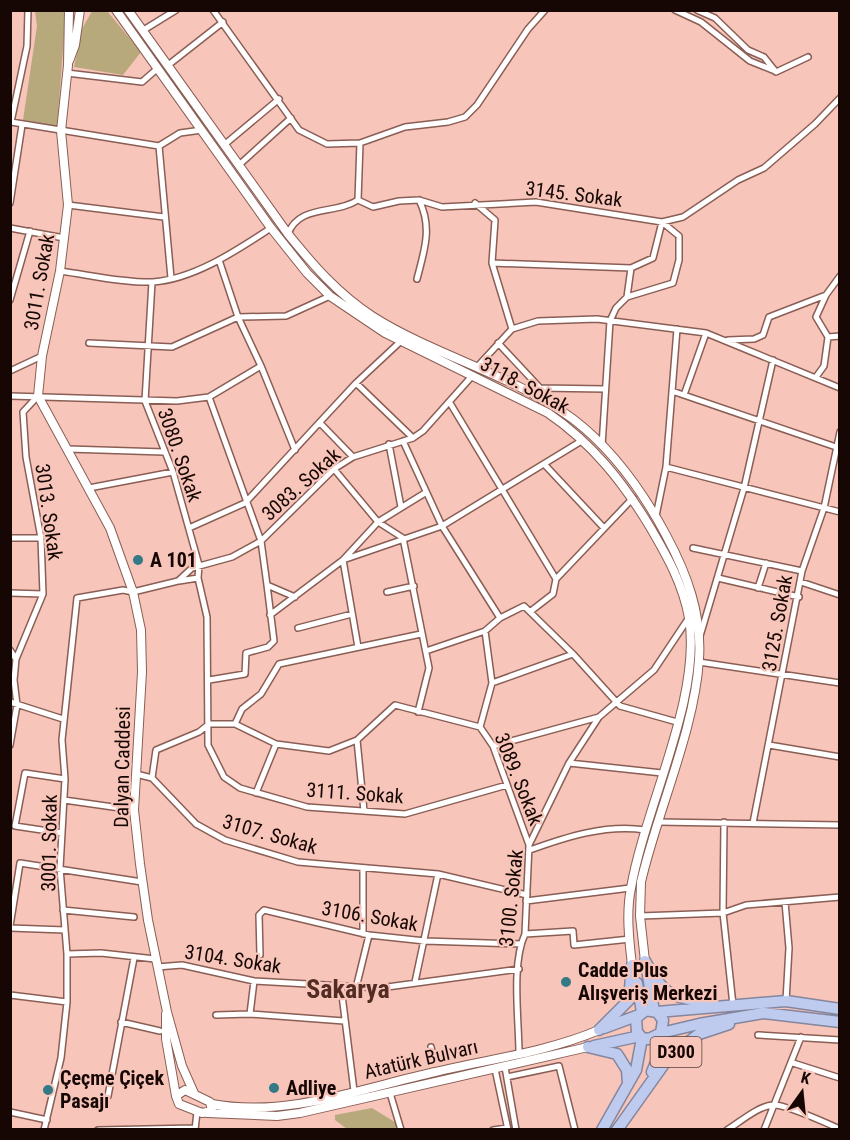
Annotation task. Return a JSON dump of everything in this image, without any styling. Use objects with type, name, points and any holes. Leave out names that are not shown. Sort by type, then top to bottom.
[{"type":"highway","points":[[645,961],[664,990],[676,998],[715,1006]]},
{"type":"highway","points":[[645,961],[655,1012]]},
{"type":"highway","points":[[632,965],[640,1013]]},
{"type":"highway","points":[[598,1030],[629,1000],[632,965]]},
{"type":"highway","name":"D300","points":[[598,1030],[640,1013],[715,1006],[786,1001],[840,1009]]},
{"type":"highway","name":"D300","points":[[588,1047],[660,1035],[663,1020],[655,1012]]},
{"type":"highway","name":"D300","points":[[602,1130],[636,1070],[641,1037],[635,1023],[640,1013]]},
{"type":"highway","name":"D300","points":[[617,1130],[635,1101],[669,1057],[699,1034],[764,1013],[840,1022]]},
{"type":"highway","points":[[635,1101],[659,1055],[660,1035],[764,1013]]},
{"type":"highway","points":[[588,1047],[612,1052],[622,1059],[627,1070],[628,1086]]},
{"type":"main road","name":"3011. Sokak","points":[[38,396],[42,356],[60,271],[68,205],[61,131],[68,69],[69,10]]},
{"type":"main road","name":"3011. Sokak","points":[[68,69],[75,45],[80,10]]},
{"type":"main road","name":"3118. Sokak","points":[[116,10],[271,228],[307,273],[330,296],[359,318],[548,413],[583,440],[612,470],[633,498],[671,562],[681,588],[688,618],[690,658],[677,722],[630,888],[632,965]]},
{"type":"main road","name":"3118. Sokak","points":[[128,10],[288,234],[334,286],[373,316],[553,405],[602,446],[635,485],[656,516],[688,582],[700,638],[699,662],[691,704],[641,882],[640,916],[645,961]]},
{"type":"main road","points":[[38,396],[110,528],[133,592]]},
{"type":"main road","name":"Dalyan Caddesi","points":[[133,592],[141,630],[142,662],[134,810],[142,882],[167,1012]]},
{"type":"main road","points":[[167,1012],[182,1066],[194,1094]]},
{"type":"main road","points":[[167,1012],[166,1039],[176,1096],[179,1104],[197,1112]]},
{"type":"main road","name":"Atatürk Bulvarı","points":[[194,1094],[212,1104],[231,1107],[273,1107],[519,1054],[598,1030]]},
{"type":"main road","name":"Atatürk Bulvarı","points":[[197,1112],[277,1116],[390,1094],[588,1047]]},
{"type":"main road","points":[[176,1096],[185,1090],[194,1094]]},
{"type":"main road","points":[[207,1113],[212,1111],[212,1104]]},
{"type":"street","points":[[28,10],[27,46],[11,122],[159,146],[180,133],[201,130]]},
{"type":"street","points":[[142,31],[176,10]]},
{"type":"street","points":[[213,10],[279,99],[299,130],[327,144],[360,143],[405,127],[448,122],[465,117],[477,105],[528,29],[545,10]]},
{"type":"street","points":[[675,10],[701,21],[750,61],[776,72],[808,57]]},
{"type":"street","points":[[697,10],[715,18],[748,50],[764,57],[776,72]]},
{"type":"street","points":[[167,66],[223,22]]},
{"type":"street","points":[[68,69],[142,82],[158,68]]},
{"type":"street","name":"3145. Sokak","points":[[288,234],[291,225],[300,216],[347,208],[358,200],[373,207],[399,201],[419,200],[442,207],[468,207],[475,203],[536,202],[662,222],[683,217],[738,180],[764,168],[837,106],[840,98]]},
{"type":"street","points":[[224,144],[279,99]]},
{"type":"street","points":[[239,165],[291,118]]},
{"type":"street","points":[[10,203],[22,125]]},
{"type":"street","points":[[358,200],[360,143]]},
{"type":"street","points":[[159,146],[171,278]]},
{"type":"street","points":[[417,279],[427,240],[428,224],[419,200]]},
{"type":"street","points":[[475,203],[495,220],[492,263],[512,329]]},
{"type":"street","points":[[68,205],[164,217]]},
{"type":"street","points":[[492,263],[631,268],[653,258],[662,222],[679,236],[679,260],[673,283],[627,297],[616,308],[610,321],[602,446]]},
{"type":"street","points":[[10,228],[64,238]]},
{"type":"street","points":[[60,271],[152,282],[171,278],[219,260],[271,228]]},
{"type":"street","points":[[10,300],[30,231]]},
{"type":"street","points":[[219,260],[238,318],[261,366],[295,450]]},
{"type":"street","points":[[627,297],[631,268]]},
{"type":"street","points":[[816,378],[824,366],[828,337],[816,316],[826,295],[840,276]]},
{"type":"street","name":"3080. Sokak","points":[[152,282],[145,401],[173,472],[199,565],[198,578]]},
{"type":"street","points":[[726,340],[754,339],[763,335],[769,316],[826,295]]},
{"type":"street","points":[[89,343],[172,347],[238,318],[286,316],[330,296]]},
{"type":"street","points":[[477,367],[512,329],[548,320],[610,321],[706,333],[840,388]]},
{"type":"street","points":[[656,516],[666,467],[677,329]]},
{"type":"street","points":[[684,395],[706,333]]},
{"type":"street","points":[[828,337],[840,336]]},
{"type":"street","points":[[189,528],[246,503],[356,382],[402,341]]},
{"type":"street","points":[[498,343],[540,388],[605,389]]},
{"type":"street","points":[[10,371],[42,356]]},
{"type":"street","points":[[700,638],[744,488],[773,360]]},
{"type":"street","points":[[10,396],[177,401],[209,397],[261,366]]},
{"type":"street","name":"3083. Sokak","points":[[77,598],[123,590],[133,592],[178,581],[199,565],[232,557],[261,541],[334,469],[353,457],[412,438],[450,403],[473,375]]},
{"type":"street","points":[[356,382],[412,438]]},
{"type":"street","points":[[672,391],[836,447]]},
{"type":"street","name":"3013. Sokak","points":[[10,745],[17,705],[12,679],[16,659],[43,594],[41,538],[26,457],[23,412],[38,396]]},
{"type":"street","points":[[209,397],[261,541],[274,641],[268,647],[246,653],[245,674],[209,680]]},
{"type":"street","points":[[450,403],[556,579]]},
{"type":"street","points":[[320,423],[353,457]]},
{"type":"street","name":"3125. Sokak","points":[[753,823],[799,597],[802,571],[824,508],[840,432]]},
{"type":"street","points":[[343,560],[442,526],[503,491],[583,440]]},
{"type":"street","points":[[403,441],[442,526],[500,618]]},
{"type":"street","points":[[389,444],[401,507]]},
{"type":"street","points":[[68,449],[164,452]]},
{"type":"street","points":[[545,465],[604,528]]},
{"type":"street","points":[[666,467],[840,512]]},
{"type":"street","points":[[334,469],[378,522],[404,538],[429,668],[418,712]]},
{"type":"street","points":[[89,488],[173,472]]},
{"type":"street","points":[[270,615],[343,560],[378,522],[425,493]]},
{"type":"street","points":[[531,611],[553,594],[556,579],[633,498]]},
{"type":"street","points":[[10,538],[41,538]]},
{"type":"street","points":[[693,548],[802,571]]},
{"type":"street","points":[[343,560],[358,647]]},
{"type":"street","points":[[758,588],[766,563]]},
{"type":"street","points":[[136,774],[152,777],[156,750],[199,732],[208,724],[207,617],[198,578],[178,581]]},
{"type":"street","points":[[718,578],[799,597]]},
{"type":"street","points":[[801,582],[840,596]]},
{"type":"street","points":[[267,585],[296,597]]},
{"type":"street","points":[[387,592],[414,586]]},
{"type":"street","points":[[10,593],[43,594]]},
{"type":"street","name":"3001. Sokak","points":[[44,1130],[62,1058],[67,1002],[67,954],[60,868],[65,779],[63,719],[77,598]]},
{"type":"street","points":[[426,651],[485,631],[500,618],[524,606],[573,654],[620,706],[677,722]]},
{"type":"street","points":[[298,628],[352,614]]},
{"type":"street","name":"3100. Sokak","points":[[519,1054],[519,969],[521,944],[525,934],[529,848],[569,763],[599,717],[654,670],[688,618]]},
{"type":"street","points":[[480,727],[492,683],[485,631]]},
{"type":"street","points":[[235,724],[242,709],[261,694],[279,664],[421,634]]},
{"type":"street","points":[[10,650],[16,659]]},
{"type":"street","points":[[492,683],[573,654]]},
{"type":"street","points":[[699,662],[840,683]]},
{"type":"street","points":[[10,702],[63,719]]},
{"type":"street","name":"3089. Sokak","points":[[208,724],[235,724],[276,744],[329,751],[357,740],[395,705],[480,727],[493,746],[529,848]]},
{"type":"street","points":[[493,746],[599,717]]},
{"type":"street","name":"3111. Sokak","points":[[208,724],[208,745],[224,777],[240,788],[307,807],[405,814],[507,786]]},
{"type":"street","points":[[357,740],[364,811]]},
{"type":"street","points":[[256,793],[276,744]]},
{"type":"street","points":[[769,745],[840,757]]},
{"type":"street","points":[[569,763],[662,773]]},
{"type":"street","points":[[62,833],[15,826],[25,773],[65,779]]},
{"type":"street","name":"3107. Sokak","points":[[152,777],[196,824],[225,840],[298,862],[438,874],[527,898]]},
{"type":"street","points":[[64,800],[134,810]]},
{"type":"street","points":[[658,822],[840,825]]},
{"type":"street","points":[[724,822],[723,913],[733,1005]]},
{"type":"street","points":[[529,848],[582,834],[618,828],[645,830]]},
{"type":"street","points":[[65,930],[10,927],[20,863],[142,882]]},
{"type":"street","points":[[356,988],[366,934],[363,869]]},
{"type":"street","points":[[415,982],[438,874]]},
{"type":"street","points":[[527,898],[630,888]]},
{"type":"street","points":[[640,916],[723,913],[746,905],[840,897]]},
{"type":"street","points":[[784,902],[789,948],[786,1001]]},
{"type":"street","name":"3106. Sokak","points":[[260,955],[259,915],[264,909],[366,934],[425,941],[521,944]]},
{"type":"street","points":[[63,910],[134,917]]},
{"type":"street","points":[[525,934],[573,931],[574,945],[630,939]]},
{"type":"street","name":"3104. Sokak","points":[[67,954],[100,953],[182,965],[254,981],[356,988],[380,988],[519,969]]},
{"type":"street","points":[[108,1096],[134,958]]},
{"type":"street","points":[[250,1014],[254,981]]},
{"type":"street","points":[[341,987],[354,1091]]},
{"type":"street","points":[[10,995],[67,1002]]},
{"type":"street","points":[[216,1015],[250,1014],[344,1022]]},
{"type":"street","points":[[121,1022],[160,1031]]},
{"type":"street","points":[[758,1035],[840,1040]]},
{"type":"street","points":[[764,1130],[793,1063],[801,1037]]},
{"type":"street","points":[[431,1047],[433,1056]]},
{"type":"street","points":[[793,1063],[840,1078]]},
{"type":"street","points":[[507,1077],[559,1066],[575,1130]]},
{"type":"street","points":[[505,1067],[516,1130]]},
{"type":"street","points":[[493,1130],[507,1129],[495,1069]]},
{"type":"street","points":[[390,1094],[401,1130]]},
{"type":"street","points":[[727,1130],[754,1112],[773,1105],[816,1118],[840,1129]]},
{"type":"street","points":[[10,1112],[47,1120]]},
{"type":"street","points":[[98,1130],[195,1129],[197,1112]]},
{"type":"shaded area","points":[[35,11],[66,11],[57,126],[23,120],[37,26]]},
{"type":"shaded area","points":[[92,11],[107,11],[141,52],[123,75],[74,67],[82,29]]},
{"type":"shaded area","points":[[372,1108],[398,1124],[398,1129],[347,1129],[335,1120],[335,1115]]},
{"type":"place","name":"A 101","points":[[138,560]]},
{"type":"place","name":"Cadde Plus Alışveriş Merkezi","points":[[566,982]]},
{"type":"place","name":"Adliye","points":[[274,1088]]},
{"type":"place","name":"Çeçme Çiçek Pasajı","points":[[48,1090]]},
{"type":"district","name":"Sakarya","points":[[348,989]]}]
